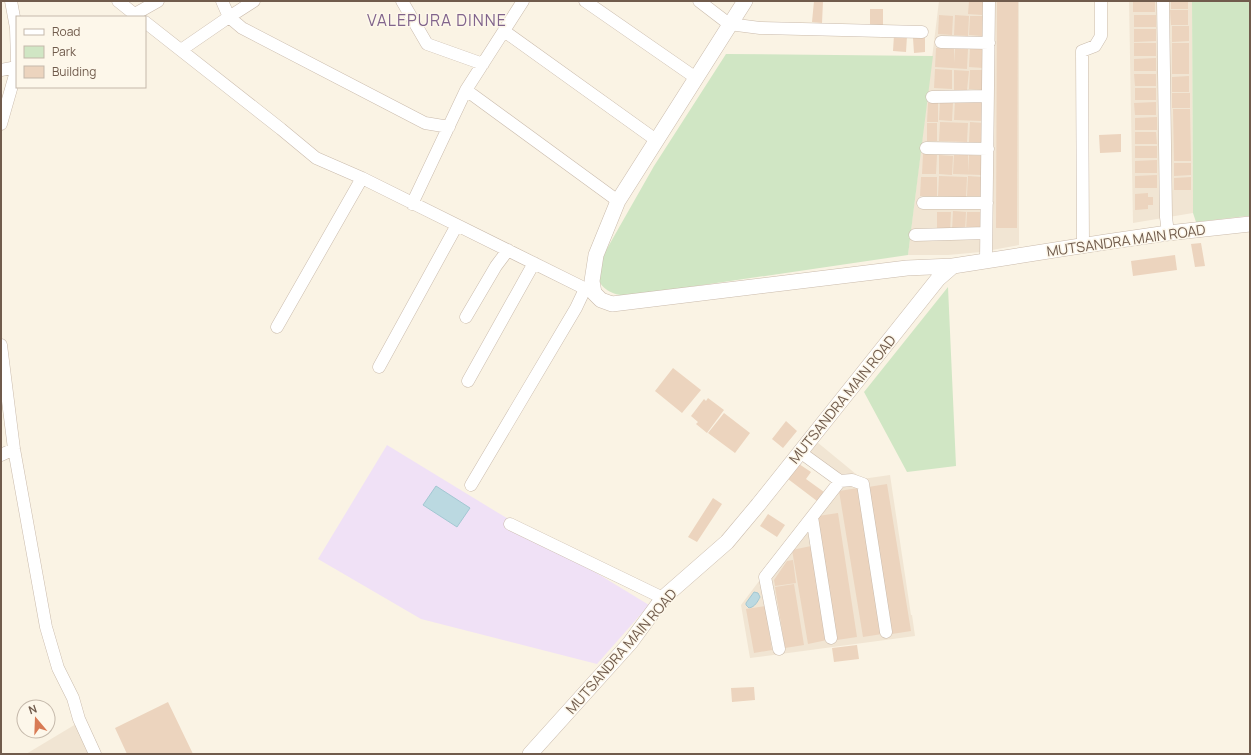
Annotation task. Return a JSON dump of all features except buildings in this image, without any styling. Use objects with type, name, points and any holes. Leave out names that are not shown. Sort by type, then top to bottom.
[{"type":"street","points":[[11,1],[16,28]]},
{"type":"street","points":[[118,1],[137,16],[158,1]]},
{"type":"street","points":[[222,1],[229,17],[242,28],[425,123],[448,127]]},
{"type":"street","points":[[181,50],[254,1]]},
{"type":"street","points":[[402,1],[427,44],[483,64]]},
{"type":"street","points":[[412,204],[466,90],[523,1]]},
{"type":"street","points":[[585,1],[696,78]]},
{"type":"street","points":[[699,1],[729,24],[760,28],[922,32]]},
{"type":"street","points":[[471,485],[576,308],[589,291],[596,255],[618,202],[729,24],[745,1]]},
{"type":"street","points":[[986,261],[989,1]]},
{"type":"street","points":[[1083,246],[1082,51],[1095,46],[1101,36],[1101,1]]},
{"type":"street","points":[[1163,1],[1166,217],[1168,233]]},
{"type":"street","points":[[146,23],[316,158],[362,178],[412,204],[508,250],[589,291],[601,300],[612,304],[907,268],[953,266]]},
{"type":"street","points":[[504,31],[656,140]]},
{"type":"street","points":[[941,42],[989,43]]},
{"type":"street","points":[[1,70],[16,67]]},
{"type":"street","points":[[1,124],[16,71]]},
{"type":"street","points":[[466,90],[618,202]]},
{"type":"street","points":[[932,97],[988,96]]},
{"type":"street","points":[[926,148],[988,149]]},
{"type":"street","points":[[277,327],[362,178]]},
{"type":"street","points":[[923,203],[987,204]]},
{"type":"street","name":"MUTSANDRA MAIN ROAD","points":[[530,754],[630,643],[663,598],[727,542],[758,506],[938,279],[953,266],[1168,233],[1250,224]]},
{"type":"street","points":[[379,367],[457,225]]},
{"type":"street","points":[[915,235],[986,233]]},
{"type":"street","points":[[466,317],[496,266],[508,250]]},
{"type":"street","points":[[468,381],[534,263]]},
{"type":"street","points":[[1,345],[14,449],[46,627],[58,668],[73,698],[79,719],[95,754]]},
{"type":"street","points":[[1,454],[14,449]]},
{"type":"street","points":[[800,452],[840,481],[852,480],[863,484],[886,632]]},
{"type":"street","points":[[779,649],[765,577],[840,481]]},
{"type":"street","points":[[812,517],[831,638]]},
{"type":"street","points":[[510,524],[663,598]]},
{"type":"shaded area","points":[[939,1],[1019,1],[1019,245],[981,252],[948,255],[908,255]]},
{"type":"shaded area","points":[[1129,1],[1192,1],[1193,213],[1133,223]]},
{"type":"shaded area","points":[[817,442],[862,479],[890,475],[915,636],[750,658],[741,605],[834,482],[803,458]]},
{"type":"shaded area","points":[[387,445],[649,605],[597,664],[421,619],[318,559]]},
{"type":"shaded area","points":[[76,724],[89,754],[26,754],[51,739],[56,739],[56,736]]},
{"type":"green space","points":[[1192,1],[1250,1],[1250,216],[1196,222],[1193,213]]},
{"type":"green space","points":[[726,54],[933,56],[908,255],[628,296],[619,295],[605,289],[599,282],[598,277],[600,261],[654,166]]},
{"type":"green space","points":[[948,287],[956,466],[907,472],[864,392]]},
{"type":"water","points":[[436,486],[470,508],[457,527],[423,505]]},
{"type":"water","points":[[754,592],[758,593],[760,597],[755,605],[749,608],[746,603]]},
{"type":"district","name":"VALEPURA DINNE","points":[[437,20]]}]
